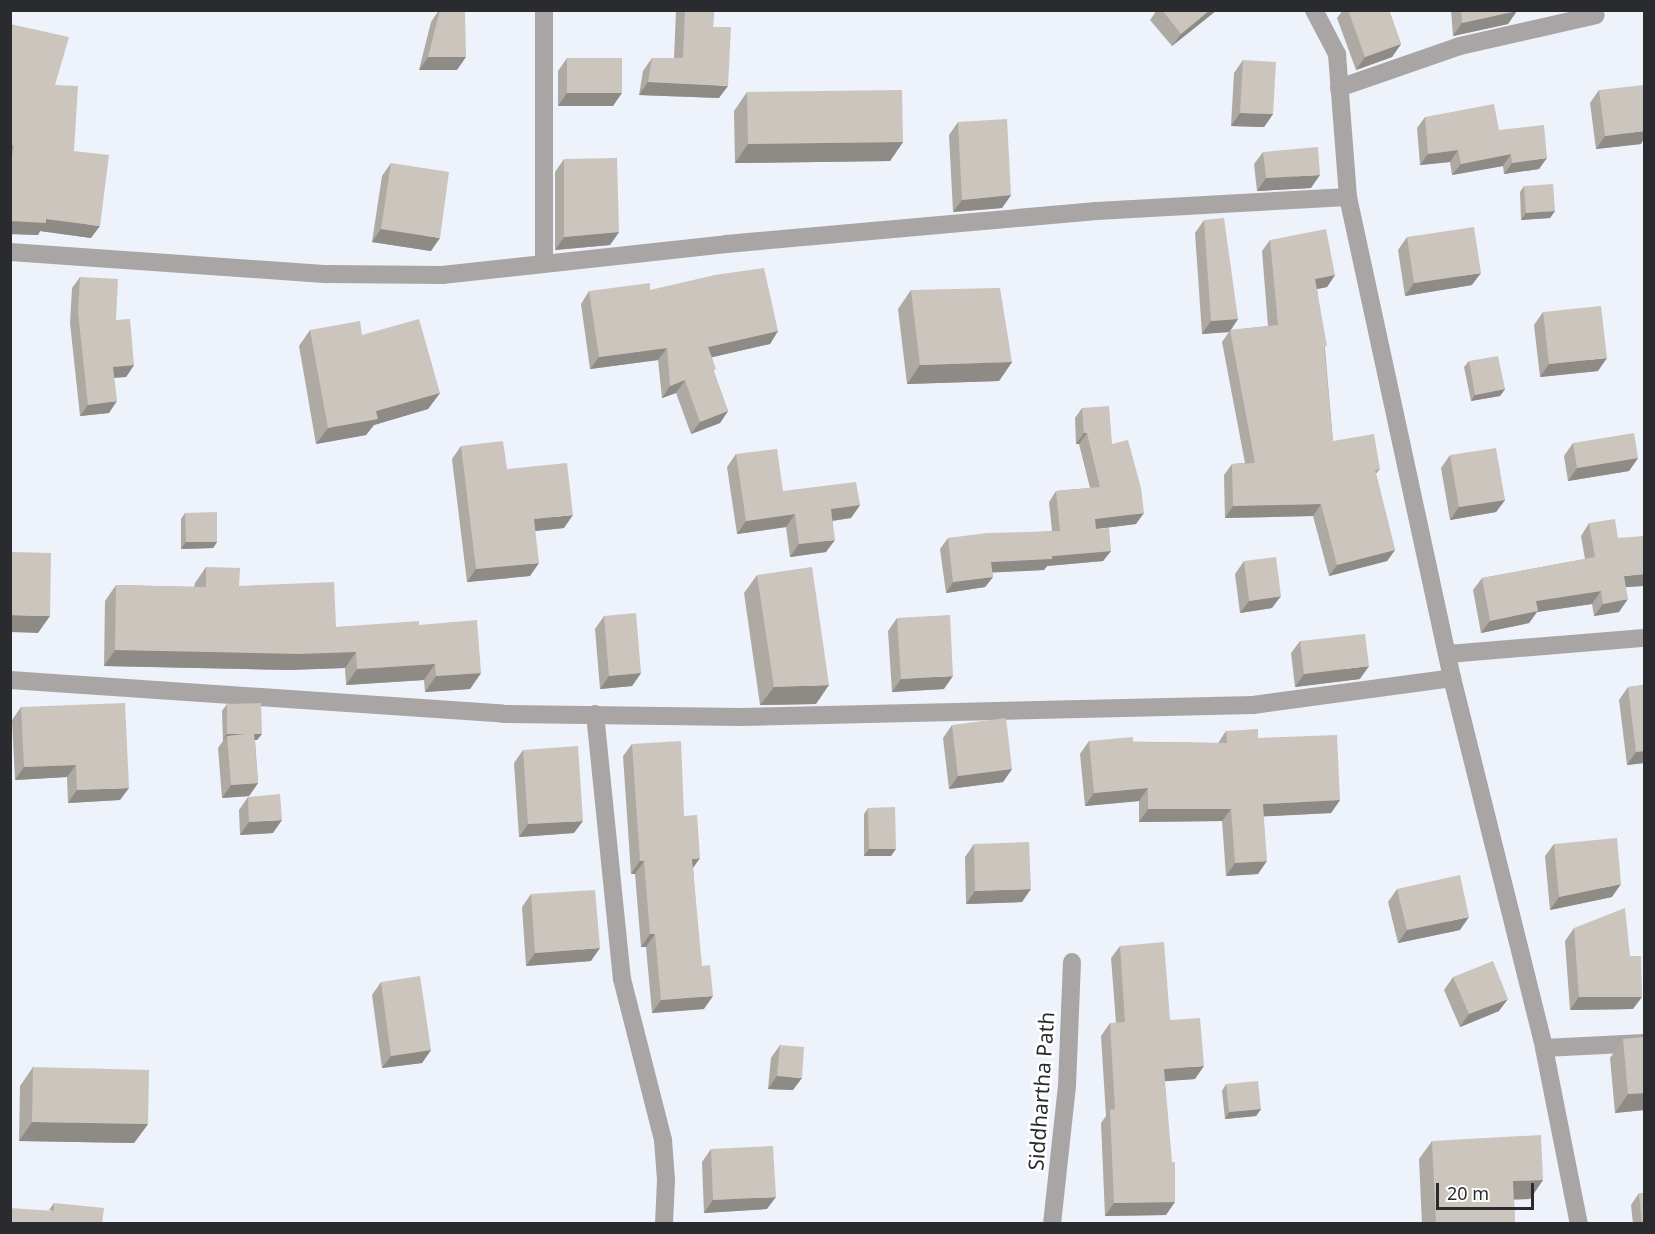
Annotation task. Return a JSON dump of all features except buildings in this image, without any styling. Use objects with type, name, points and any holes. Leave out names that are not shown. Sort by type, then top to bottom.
[{"type":"street","points":[[544,10],[544,264]]},
{"type":"street","points":[[1314,10],[1337,54],[1348,198],[1452,678],[1544,1048],[1579,1224]]},
{"type":"street","points":[[1340,88],[1460,46],[1596,15]]},
{"type":"street","points":[[10,252],[327,274],[442,275],[726,244],[1097,211],[1348,198]]},
{"type":"street","points":[[1448,654],[1644,638]]},
{"type":"street","points":[[10,680],[472,712],[741,717],[1253,705],[1452,678]]},
{"type":"street","points":[[596,714],[622,979],[663,1140],[666,1180],[664,1224]]},
{"type":"street","name":"Siddhartha Path","points":[[1052,1224],[1067,1086],[1072,962]]},
{"type":"street","points":[[1544,1048],[1644,1042]]}]
